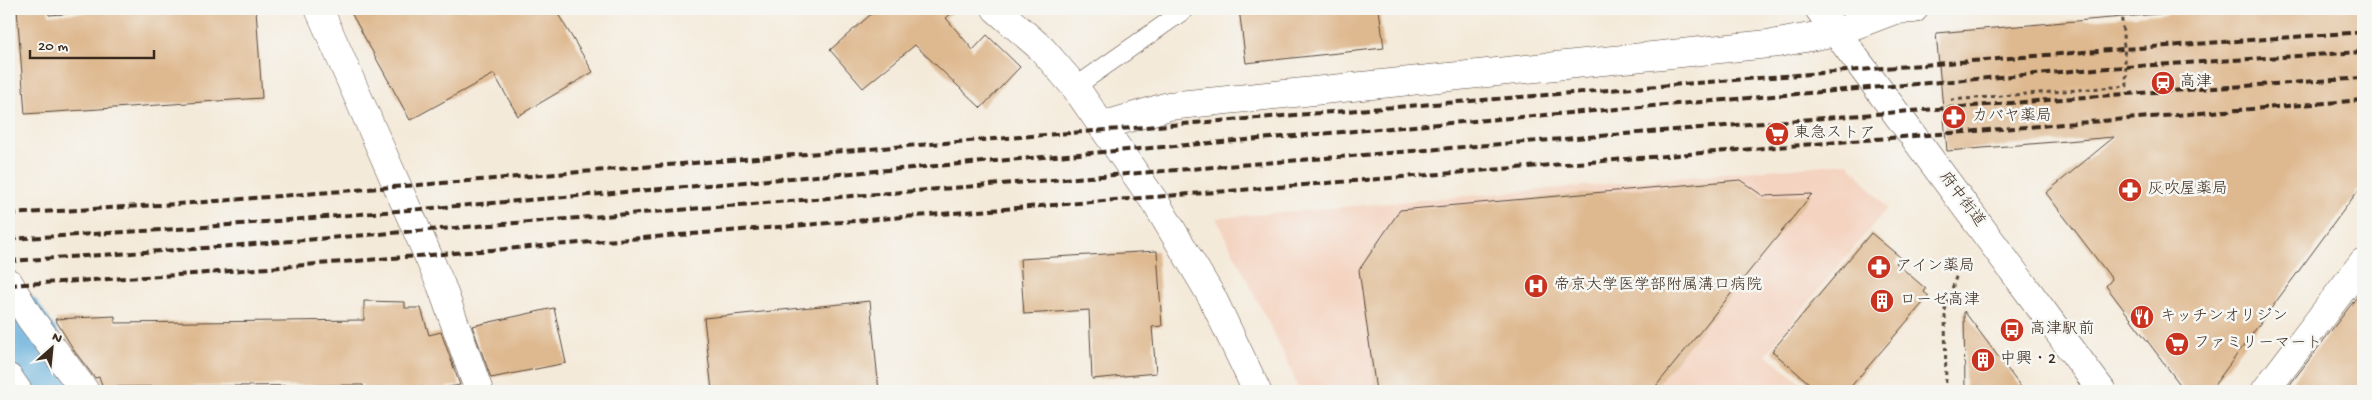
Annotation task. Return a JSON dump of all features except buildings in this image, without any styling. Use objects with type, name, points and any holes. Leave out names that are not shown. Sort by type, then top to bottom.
[{"type":"main road","points":[[319,9],[441,285],[479,391]]},
{"type":"main road","points":[[996,9],[1042,49],[1076,87],[1158,205],[1212,297],[1257,391]]},
{"type":"main road","name":"府中街道","points":[[1819,9],[2102,391]]},
{"type":"main road","points":[[1102,126],[1169,106],[1778,43],[1836,32],[1895,10],[1914,9]]},
{"type":"main road","points":[[2265,391],[2363,262]]},
{"type":"main road","points":[[9,283],[30,318],[85,391]]},
{"type":"main road","points":[[9,378],[18,391]]},
{"type":"lane","points":[[1076,87],[1186,9]]},
{"type":"path","points":[[1951,100],[2127,86],[2120,9]]},
{"type":"path","points":[[1946,391],[1946,310],[1958,271]]},
{"type":"shaded area","name":"帝京大学医学部附属溝口病院","points":[[1848,163],[1887,208],[1766,354],[1810,391],[1299,391],[1288,362],[1216,218]]},
{"type":"waterway","points":[[9,325],[52,391]]},
{"type":"railway","points":[[9,214],[192,203],[2110,50],[2363,32]]},
{"type":"railway","points":[[9,239],[193,228],[2108,68],[2363,52]]},
{"type":"railway","points":[[9,261],[192,249],[2111,95],[2363,78]]},
{"type":"railway","points":[[9,285],[193,274],[2363,100]]},
{"type":"place","name":"高津","points":[[2163,83]]},
{"type":"place","name":"カバヤ薬局","points":[[1954,117]]},
{"type":"place","name":"東急ストア","points":[[1777,134]]},
{"type":"place","name":"灰吹屋薬局","points":[[2130,190]]},
{"type":"place","name":"アイン薬局","points":[[1879,267]]},
{"type":"place","name":"帝京大学医学部附属溝口病院","points":[[1536,286]]},
{"type":"place","name":"ローゼ高津","points":[[1882,301]]},
{"type":"place","name":"キッチンオリジン","points":[[2142,317]]},
{"type":"place","name":"高津駅前","points":[[2012,330]]},
{"type":"place","name":"ファミリーマート","points":[[2177,344]]},
{"type":"place","name":"中興・2","points":[[1983,360]]}]
